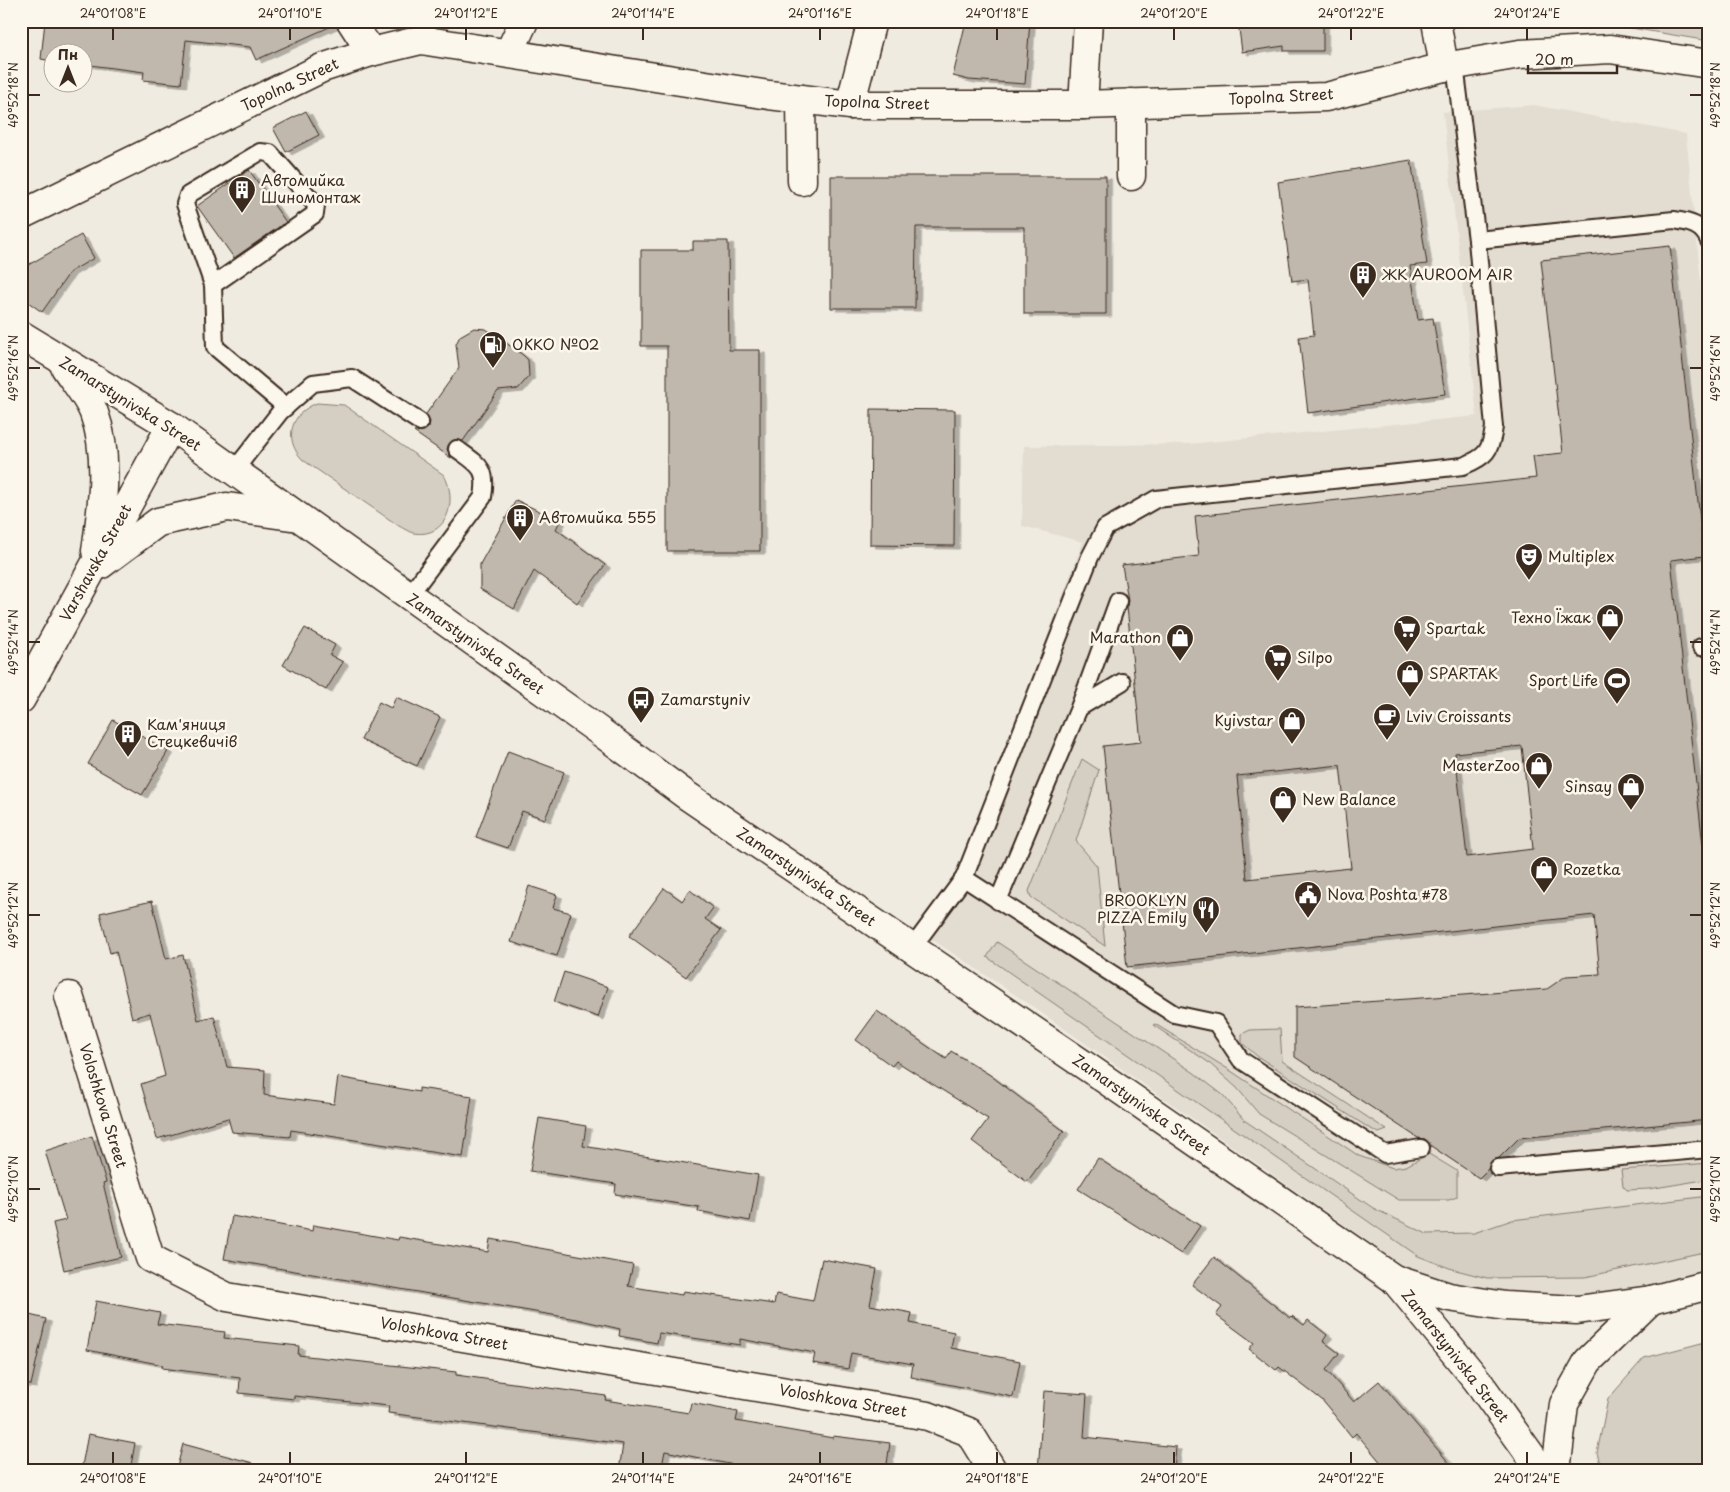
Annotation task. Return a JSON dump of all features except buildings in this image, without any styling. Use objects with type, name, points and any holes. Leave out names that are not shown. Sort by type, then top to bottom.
[{"type":"street","points":[[351,21],[371,52]]},
{"type":"street","points":[[509,53],[524,21]]},
{"type":"street","points":[[850,105],[872,21]]},
{"type":"street","points":[[1083,105],[1088,21]]},
{"type":"street","points":[[1436,21],[1450,66]]},
{"type":"street","name":"Topolna Street","points":[[21,215],[322,68],[371,52],[415,31],[509,53],[850,105],[1083,105],[1326,97],[1450,66],[1520,54],[1610,49],[1709,64]]},
{"type":"street","points":[[801,99],[802,181]]},
{"type":"street","points":[[1131,103],[1131,176]]},
{"type":"street","name":"Zamarstynivska Street","points":[[21,335],[171,426],[686,795],[1394,1279],[1477,1380],[1542,1471]]},
{"type":"street","points":[[62,361],[94,412],[102,456],[104,496],[93,570]]},
{"type":"street","name":"Varshavska Street","points":[[21,699],[171,426]]},
{"type":"street","points":[[93,570],[158,522],[227,507],[296,517]]},
{"type":"street","name":"Voloshkova Street","points":[[69,996],[150,1258],[227,1297],[928,1416],[969,1432],[993,1471]]},
{"type":"street","points":[[1394,1279],[1449,1297],[1505,1306],[1577,1310],[1651,1300],[1709,1285]]},
{"type":"street","points":[[1556,1471],[1564,1404],[1588,1360],[1651,1300]]},
{"type":"lane","points":[[912,948],[964,878],[1090,557],[1105,528],[1156,499],[1463,466],[1480,459],[1492,445],[1494,427],[1477,240],[1450,66]]},
{"type":"lane","points":[[213,285],[315,214],[316,205],[270,153],[260,152],[188,195],[185,204],[213,285],[215,347],[286,407]]},
{"type":"lane","points":[[1477,240],[1674,220],[1692,222],[1706,234],[1709,241]]},
{"type":"lane","points":[[233,472],[286,407],[313,383],[352,378],[420,422]]},
{"type":"lane","points":[[408,597],[483,497],[486,480],[478,464],[457,449]]},
{"type":"lane","points":[[998,901],[1079,708],[1118,601]]},
{"type":"lane","points":[[1079,708],[1122,682]]},
{"type":"lane","points":[[964,878],[1174,1014],[1216,1023],[1241,1060],[1385,1154],[1421,1148]]},
{"type":"lane","points":[[1498,1168],[1709,1149]]},
{"type":"shaded area","points":[[1613,21],[1709,21],[1709,41],[1613,25]]},
{"type":"shaded area","points":[[1534,105],[1686,134],[1709,361],[1709,1271],[1641,1289],[1582,1296],[1528,1295],[1475,1289],[1409,1270],[1026,1002],[915,928],[957,875],[1083,542],[1022,526],[1024,446],[1188,444],[1477,416],[1443,112]]},
{"type":"shaded area","points":[[317,403],[344,405],[444,475],[450,495],[450,506],[442,524],[435,530],[425,533],[410,532],[303,460],[293,444],[292,428],[295,420],[301,413]]},
{"type":"shaded area","points":[[1082,759],[1099,770],[1076,841],[1097,866],[1105,946],[1031,897],[1029,891]]},
{"type":"shaded area","points":[[997,942],[1193,1072],[1223,1095],[1244,1120],[1373,1208],[1427,1234],[1474,1233],[1512,1220],[1709,1196],[1709,1251],[1585,1277],[1487,1278],[1452,1269],[1418,1256],[987,957]]},
{"type":"shaded area","points":[[1155,1024],[1228,1069],[1359,1156],[1393,1168],[1406,1166],[1429,1154],[1457,1171],[1457,1197],[1449,1200],[1399,1200],[1259,1114],[1237,1088],[1208,1062],[1153,1025]]},
{"type":"shaded area","points":[[1280,1029],[1282,1061],[1387,1130],[1379,1133],[1369,1128],[1257,1056],[1242,1043],[1242,1034],[1250,1030]]},
{"type":"shaded area","points":[[1709,1163],[1709,1179],[1649,1189],[1627,1190],[1623,1186],[1621,1170]]},
{"type":"shaded area","points":[[1709,1341],[1709,1471],[1602,1471],[1597,1453],[1608,1399],[1644,1358]]},
{"type":"place","name":"Автомийка Шиномонтаж","points":[[242,214]]},
{"type":"place","name":"ЖК AUROOM AIR","points":[[1363,299]]},
{"type":"place","name":"ОККО №02","points":[[493,369]]},
{"type":"place","name":"Автомийка 555","points":[[520,542]]},
{"type":"place","name":"Multiplex","points":[[1529,581]]},
{"type":"place","name":"Техно Їжак","points":[[1610,642]]},
{"type":"place","name":"Spartak","points":[[1407,653]]},
{"type":"place","name":"Marathon","points":[[1180,662]]},
{"type":"place","name":"Silpo","points":[[1278,682]]},
{"type":"place","name":"SPARTAK","points":[[1410,698]]},
{"type":"place","name":"Sport Life","points":[[1617,705]]},
{"type":"place","name":"Zamarstyniv","points":[[641,724]]},
{"type":"place","name":"Lviv Croissants","points":[[1387,741]]},
{"type":"place","name":"Kyivstar","points":[[1292,745]]},
{"type":"place","name":"Кам'яниця Стецкевичів","points":[[128,758]]},
{"type":"place","name":"MasterZoo","points":[[1539,790]]},
{"type":"place","name":"Sinsay","points":[[1631,811]]},
{"type":"place","name":"New Balance","points":[[1283,824]]},
{"type":"place","name":"Rozetka","points":[[1544,894]]},
{"type":"place","name":"Nova Poshta #78","points":[[1308,919]]},
{"type":"place","name":"BROOKLYN PIZZA Emily","points":[[1206,934]]}]
